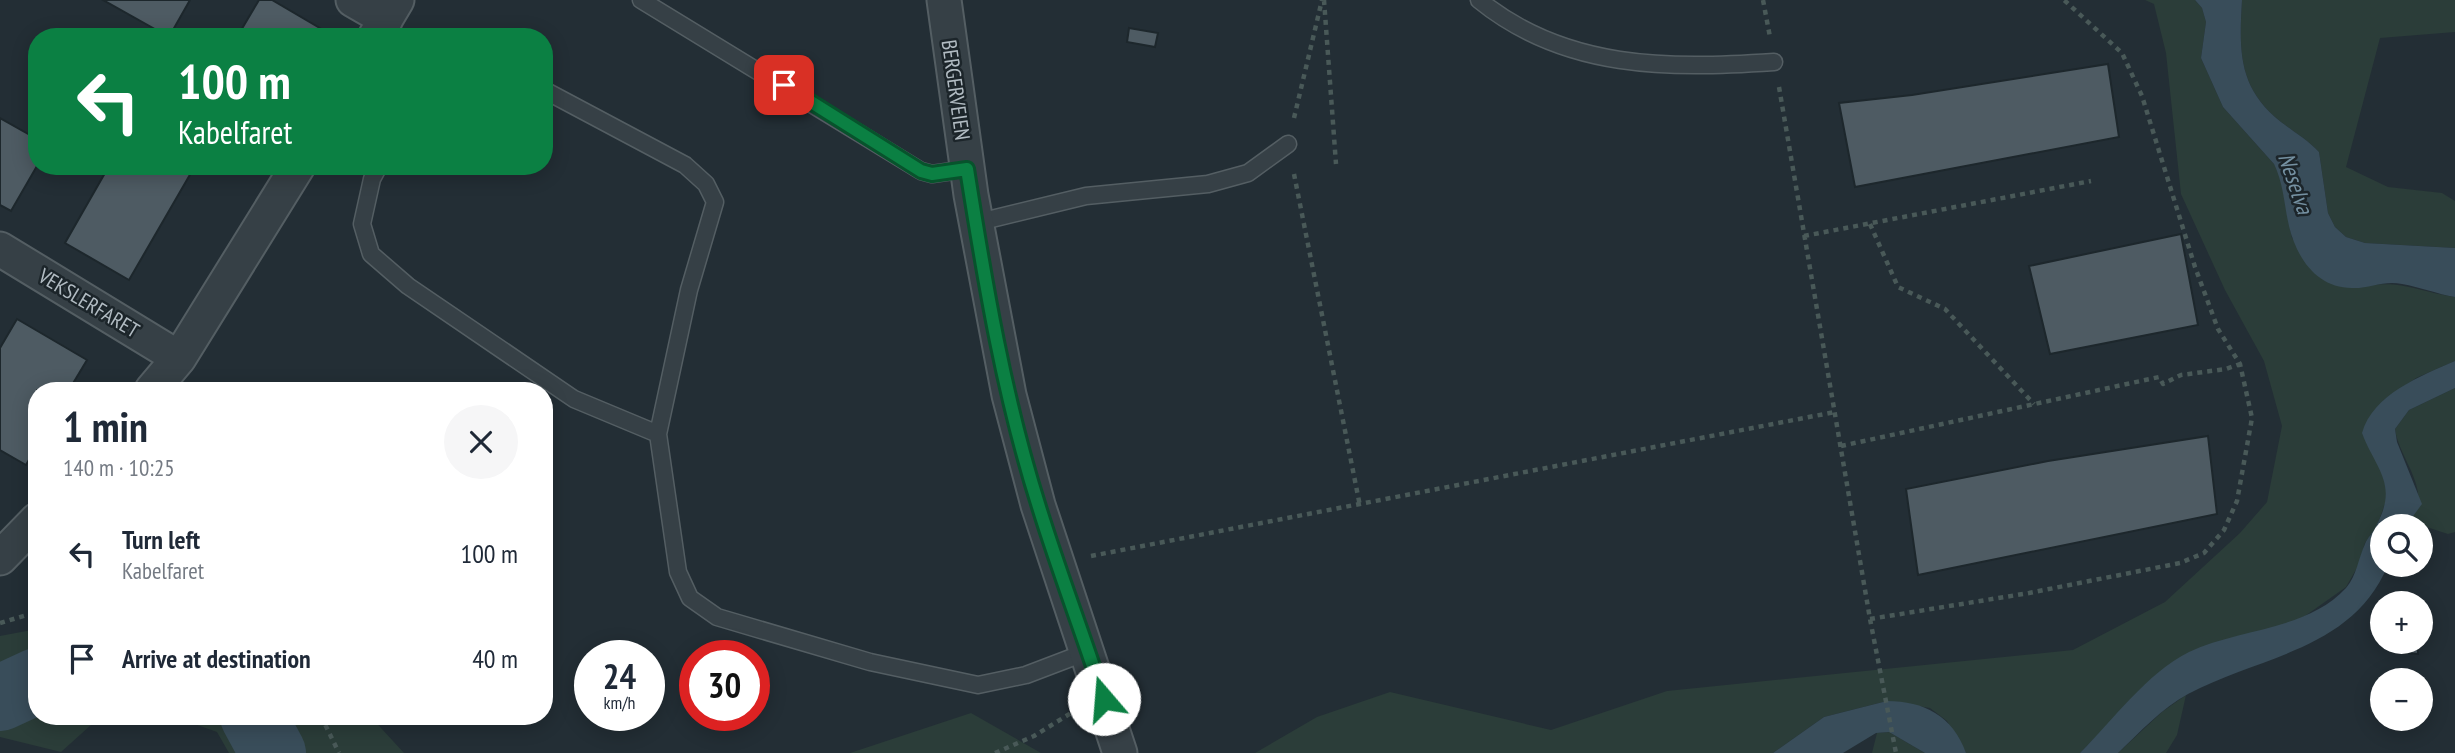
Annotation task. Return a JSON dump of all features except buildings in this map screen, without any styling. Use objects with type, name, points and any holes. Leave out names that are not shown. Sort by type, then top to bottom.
[{"type":"street","points":[[354,0],[386,19]]},
{"type":"street","name":"BERGERVEIEN","points":[[944,0],[975,223],[1009,395],[1038,505],[1120,750]]},
{"type":"street","points":[[159,382],[179,358],[292,175]]},
{"type":"street","name":"VEKSLERFARET","points":[[0,249],[179,358]]},
{"type":"street","points":[[0,558],[28,529]]},
{"type":"lane","points":[[641,0],[921,171],[932,174],[967,169]]},
{"type":"lane","points":[[1479,0],[1501,18],[1538,39],[1620,60],[1690,67],[1774,62]]},
{"type":"lane","points":[[553,95],[685,165],[706,184],[715,202],[689,290],[658,434],[678,572],[690,598],[717,617],[870,662],[978,685],[1026,675],[1089,651]]},
{"type":"lane","points":[[975,223],[1086,196],[1208,184],[1248,173],[1288,144]]},
{"type":"lane","points":[[374,175],[362,224],[371,254],[408,286],[549,382]]},
{"type":"lane","points":[[553,385],[574,399],[658,434]]},
{"type":"path","points":[[1323,0],[1288,144],[1360,506]]},
{"type":"path","points":[[1323,0],[1336,164]]},
{"type":"path","points":[[1763,0],[1870,619],[1896,753]]},
{"type":"path","points":[[1870,619],[2123,576],[2180,563],[2204,553],[2224,530],[2236,501],[2252,418],[2240,364],[2218,329],[2195,267],[2142,96],[2122,53],[2064,0]]},
{"type":"path","points":[[1804,236],[2091,181]]},
{"type":"path","points":[[1870,224],[1898,287],[1945,309],[2034,404]]},
{"type":"path","points":[[1841,446],[2159,377],[2163,384],[2181,374],[2213,371],[2240,364]]},
{"type":"path","points":[[1057,562],[1360,506],[1835,412]]},
{"type":"path","points":[[0,623],[28,615]]},
{"type":"path","points":[[995,753],[1034,736],[1074,710]]},
{"type":"path","points":[[326,725],[340,753]]},
{"type":"green space","points":[[2145,0],[2195,0],[2202,8],[2206,22],[2201,58],[2223,107],[2274,164],[2280,175],[2292,238],[2353,288],[2383,284],[2455,297],[2455,361],[2416,378],[2383,401],[2383,473],[2387,483],[2387,498],[2381,514],[2370,514],[2370,536],[2346,587],[2305,616],[2145,687],[2080,753],[1966,753],[1947,721],[1930,708],[1887,701],[1824,717],[1773,753],[1255,753],[1317,717],[1390,692],[1551,730],[1667,691],[2073,650],[2165,602],[2240,533],[2267,502],[2282,426],[2264,361],[2225,290],[2181,194],[2166,53],[2154,4]]},
{"type":"green space","points":[[2242,0],[2455,0],[2455,32],[2380,38],[2346,167],[2388,187],[2442,193],[2455,201],[2455,248],[2365,243],[2346,237],[2335,227],[2328,213],[2319,152],[2267,109],[2249,82],[2242,52]]},
{"type":"green space","points":[[2455,388],[2455,532],[2448,534],[2433,529],[2433,514],[2414,514],[2418,500],[2417,488],[2395,429],[2409,410]]},
{"type":"green space","points":[[28,631],[28,725],[91,725],[61,752],[0,737],[0,636]]},
{"type":"green space","points":[[2186,695],[2177,735],[2166,753],[2118,753],[2162,712]]},
{"type":"green space","points":[[971,713],[1041,753],[850,753]]},
{"type":"green space","points":[[197,725],[378,725],[404,753],[229,753],[217,732]]},
{"type":"green space","points":[[1889,732],[1925,753],[1872,753],[1877,733]]},
{"type":"water","points":[[2195,0],[2242,0],[2242,52],[2249,82],[2267,109],[2319,152],[2328,213],[2335,227],[2346,237],[2365,243],[2455,248],[2455,297],[2396,283],[2360,288],[2343,287],[2324,281],[2309,268],[2291,233],[2281,183],[2274,164],[2223,107],[2201,58],[2206,22],[2202,8]]},
{"type":"water","points":[[2455,361],[2455,388],[2409,410],[2395,429],[2397,442],[2422,504],[2415,514],[2382,514],[2385,499],[2383,478],[2362,433],[2376,407],[2387,397]]},
{"type":"water","points":[[2370,536],[2370,577],[2381,577],[2374,591],[2370,591],[2370,596],[2352,616],[2302,647],[2188,694],[2160,713],[2118,753],[2080,753],[2145,684],[2174,661],[2208,644],[2292,621],[2330,602],[2350,583]]},
{"type":"water","points":[[1887,701],[1913,704],[1935,713],[1953,729],[1966,753],[1925,753],[1889,732],[1876,733],[1843,753],[1773,753],[1824,717]]},
{"type":"waterway","name":"Neselva","points":[[0,698],[28,685]]},
{"type":"waterway","name":"Neselva","points":[[258,725],[273,753]]},
{"type":"route","points":[[784,85],[921,171],[932,174],[967,169],[988,295],[1009,395],[1038,505],[1104,699]]}]
